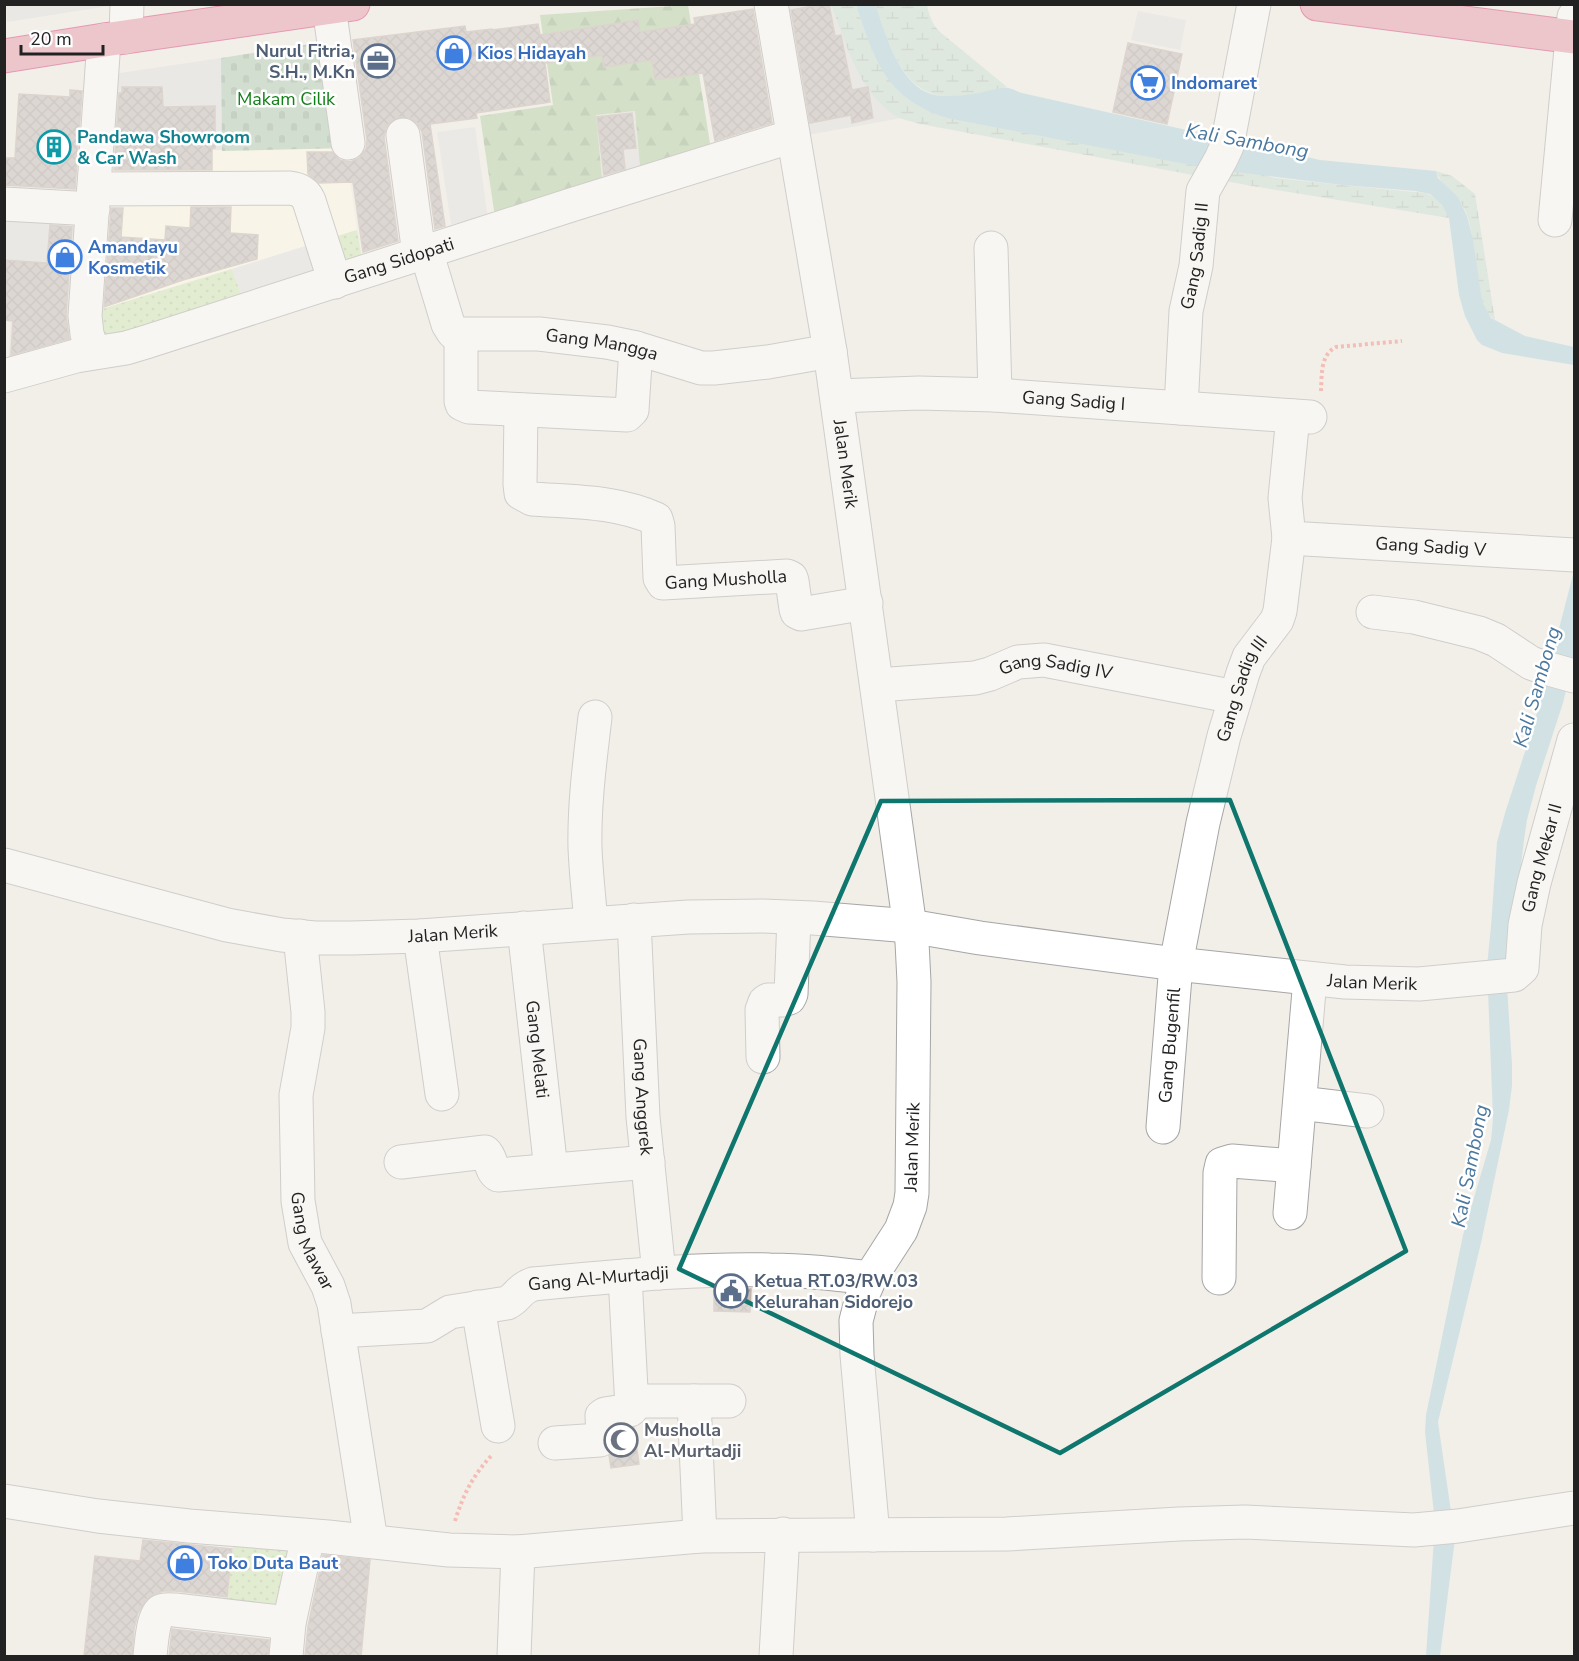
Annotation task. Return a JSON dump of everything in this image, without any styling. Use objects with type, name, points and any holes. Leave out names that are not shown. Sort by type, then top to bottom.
[{"type":"highway","points":[[1317,4],[1574,30]]},
{"type":"highway","points":[[4,56],[264,11],[341,6]]},
{"type":"street","points":[[93,352],[87,334],[86,316],[93,199],[115,38],[127,4]]},
{"type":"street","name":"Jalan Merik","points":[[771,4],[837,396],[914,962],[910,1206],[901,1230],[870,1278],[858,1308],[856,1321],[873,1535]]},
{"type":"street","name":"Gang Sadig II","points":[[1181,408],[1186,310],[1196,266],[1203,191],[1221,159],[1228,138],[1254,4]]},
{"type":"street","points":[[341,6],[348,143]]},
{"type":"street","points":[[1555,220],[1574,30]]},
{"type":"street","points":[[403,135],[423,253],[450,329],[456,334],[461,334],[460,401],[462,404],[469,407],[624,416],[630,414],[633,408],[636,348]]},
{"type":"street","name":"Gang Sidopati","points":[[4,376],[76,356],[126,348],[146,342],[794,136]]},
{"type":"street","points":[[4,204],[289,188],[298,190],[305,194],[309,201],[335,282]]},
{"type":"street","points":[[991,248],[995,395]]},
{"type":"street","name":"Gang Mangga","points":[[461,334],[539,334],[607,342],[636,348],[701,368],[714,369],[830,351]]},
{"type":"street","name":"Gang Sadig I","points":[[837,396],[919,393],[995,395],[1302,417]]},
{"type":"street","name":"Gang Musholla","points":[[521,410],[520,484],[523,495],[532,499],[609,504],[654,518],[658,526],[660,578],[663,583],[787,576],[791,578],[796,609],[801,614],[866,603]]},
{"type":"street","name":"Gang Sadig III","points":[[1176,964],[1203,823],[1235,697],[1246,663],[1279,615],[1289,538],[1285,498],[1302,417]]},
{"type":"street","name":"Gang Sadig V","points":[[1289,538],[1573,555]]},
{"type":"street","points":[[1373,612],[1414,617],[1479,633],[1496,640],[1542,668],[1575,676]]},
{"type":"street","name":"Gang Sadig IV","points":[[877,685],[975,678],[1018,662],[1044,660],[1235,697]]},
{"type":"street","points":[[591,923],[585,848],[588,776],[595,717]]},
{"type":"street","name":"Gang Mekar II","points":[[1514,975],[1520,971],[1523,964],[1526,925],[1534,883],[1575,740]]},
{"type":"street","name":"Jalan Merik","points":[[4,865],[227,925],[300,936],[352,938],[420,936],[634,920],[722,916],[794,918],[910,926],[1176,964],[1310,979],[1419,984],[1514,975]]},
{"type":"street","points":[[763,1057],[763,1005],[768,1000],[786,1000],[791,994],[794,918]]},
{"type":"street","name":"Gang Anggrek","points":[[634,920],[643,1117],[658,1273]]},
{"type":"street","name":"Gang Melati","points":[[524,928],[551,1170]]},
{"type":"street","name":"Gang Mawar","points":[[300,936],[308,1029],[296,1095],[298,1201],[305,1243],[328,1286],[334,1304],[371,1541]]},
{"type":"street","points":[[420,936],[442,1094]]},
{"type":"street","name":"Gang Bugenfil","points":[[1163,1127],[1176,964]]},
{"type":"street","points":[[1290,1212],[1310,979]]},
{"type":"street","points":[[1300,1103],[1367,1111]]},
{"type":"street","points":[[401,1162],[482,1152],[488,1153],[494,1171],[498,1175],[648,1162]]},
{"type":"street","points":[[1219,1278],[1222,1164],[1232,1161],[1294,1167]]},
{"type":"street","name":"Gang Al-Murtadji","points":[[338,1331],[427,1326],[450,1312],[507,1303],[520,1290],[533,1284],[658,1273],[768,1269],[870,1278]]},
{"type":"street","points":[[555,1443],[602,1439],[602,1416],[632,1408],[625,1276]]},
{"type":"street","points":[[478,1307],[498,1426]]},
{"type":"street","points":[[632,1401],[729,1401]]},
{"type":"street","points":[[694,1401],[700,1536]]},
{"type":"street","points":[[4,1501],[141,1521],[449,1550],[518,1552],[700,1536],[1007,1534],[1245,1522],[1414,1530],[1458,1526],[1575,1508]]},
{"type":"street","points":[[776,1656],[783,1534]]},
{"type":"street","points":[[286,1656],[289,1623],[308,1536]]},
{"type":"street","points":[[514,1656],[518,1552]]},
{"type":"street","points":[[150,1656],[154,1623],[160,1611],[176,1610],[289,1623]]},
{"type":"path","points":[[1302,417],[1315,417],[1320,413],[1324,361],[1330,350],[1336,347],[1402,340]]},
{"type":"path","points":[[449,1550],[455,1519],[467,1486],[498,1446],[498,1426]]},
{"type":"highlighted area","points":[[1230,800],[1406,1251],[1060,1453],[679,1269],[881,801]]},
{"type":"shaded area","points":[[6,4],[115,5],[7,22]]},
{"type":"shaded area","points":[[779,5],[831,5],[858,72],[888,110],[902,118],[802,136]]},
{"type":"shaded area","points":[[1138,11],[1186,20],[1180,50],[1131,40]]},
{"type":"shaded area","points":[[221,58],[222,151],[102,152],[106,75]]},
{"type":"shaded area","points":[[635,111],[641,178],[603,190],[595,115]]},
{"type":"shaded area","points":[[475,127],[488,219],[451,224],[437,132]]},
{"type":"shaded area","points":[[345,148],[357,230],[89,313],[102,152]]},
{"type":"shaded area","points":[[4,198],[89,203],[79,344],[8,366],[11,321],[5,320]]},
{"type":"shaded area","points":[[312,244],[323,277],[244,302],[232,269]]},
{"type":"green space","points":[[688,5],[712,156],[641,178],[635,111],[596,115],[603,190],[496,224],[480,116],[553,105],[540,15]]},
{"type":"green space","points":[[831,5],[856,5],[872,49],[901,93],[1276,178],[1425,193],[1440,202],[1449,218],[1252,186],[902,119],[876,99],[865,85],[849,53]]},
{"type":"green space","points":[[876,5],[927,5],[931,19],[940,32],[1007,87],[955,96],[938,95],[925,91],[904,72],[884,31]]},
{"type":"green space","name":"Makam Cilik","points":[[330,41],[345,148],[222,151],[221,58]]},
{"type":"green space","points":[[1436,171],[1452,176],[1475,194],[1495,320],[1484,305],[1481,294],[1466,212]]},
{"type":"green space","points":[[357,230],[363,265],[341,272],[331,238]]},
{"type":"green space","points":[[232,269],[244,302],[96,344],[89,313]]},
{"type":"green space","points":[[234,1540],[291,1546],[284,1608],[227,1601]]},
{"type":"water","points":[[856,5],[876,5],[888,41],[900,66],[916,86],[931,94],[955,96],[1009,88],[1022,93],[1320,160],[1436,171],[1438,178],[1458,197],[1467,216],[1473,239],[1481,294],[1491,318],[1525,336],[1574,347],[1574,365],[1502,353],[1482,345],[1477,340],[1465,316],[1459,295],[1449,218],[1442,205],[1430,194],[1211,169],[947,118],[909,100],[885,75]]},
{"type":"water","points":[[1574,571],[1574,658],[1563,703],[1536,786],[1524,840],[1507,986],[1512,1064],[1509,1110],[1481,1243],[1438,1422],[1455,1539],[1440,1656],[1426,1656],[1435,1523],[1425,1432],[1426,1415],[1463,1235],[1491,1140],[1493,1118],[1487,966],[1497,842],[1534,724]]},
{"type":"building","points":[[829,4],[835,36],[841,35],[852,90],[868,87],[873,118],[852,123],[851,115],[810,123],[791,10]]},
{"type":"building","points":[[753,9],[772,123],[715,141],[703,73],[655,80],[652,60],[604,67],[602,55],[545,63],[550,102],[476,113],[477,118],[430,124],[445,226],[435,229],[422,132],[417,123],[410,118],[400,117],[391,121],[384,137],[398,241],[363,252],[353,182],[319,183],[308,174],[307,152],[332,152],[340,160],[350,162],[359,158],[366,149],[367,140],[353,40],[465,26],[466,32],[538,24],[540,35],[638,20],[640,32],[695,24],[694,18]]},
{"type":"building","name":"Indomaret","points":[[1128,43],[1182,54],[1167,124],[1113,112]]},
{"type":"building","points":[[122,87],[162,87],[163,107],[215,106],[215,148],[212,148],[212,170],[114,170],[119,93],[122,93]]},
{"type":"building","name":"Pandawa Showroom & Car Wash","points":[[70,90],[82,91],[75,189],[4,185],[4,158],[15,158],[19,94],[70,97]]},
{"type":"building","points":[[632,113],[636,148],[623,149],[625,169],[604,175],[597,117]]},
{"type":"building","points":[[191,207],[231,207],[230,233],[258,235],[257,259],[183,280],[104,307],[111,208],[123,208],[121,237],[165,240],[166,226],[190,228]]},
{"type":"building","points":[[50,225],[72,227],[66,315],[69,339],[11,355],[13,321],[4,320],[4,260],[47,263]]},
{"type":"building","points":[[714,1289],[751,1289],[750,1312],[714,1311]]},
{"type":"building","points":[[634,1428],[639,1464],[611,1468],[609,1455],[620,1444],[621,1430]]},
{"type":"building","points":[[143,1540],[232,1549],[227,1597],[176,1591],[154,1594],[145,1601],[138,1613],[132,1656],[84,1656],[95,1556],[140,1561]]},
{"type":"building","points":[[323,1555],[370,1560],[361,1656],[305,1656],[308,1626]]},
{"type":"building","points":[[172,1629],[269,1640],[268,1656],[169,1656]]},
{"type":"place","name":"Kios Hidayah","points":[[454,53]]},
{"type":"place","name":"Nurul Fitria, S.H., M.Kn","points":[[378,61]]},
{"type":"place","name":"Indomaret","points":[[1148,83]]},
{"type":"place","name":"Pandawa Showroom & Car Wash","points":[[54,147]]},
{"type":"place","name":"Amandayu Kosmetik","points":[[65,257]]},
{"type":"place","name":"Ketua RT.03/RW.03 Kelurahan Sidorejo","points":[[731,1291]]},
{"type":"place","name":"Musholla Al-Murtadji","points":[[621,1440]]},
{"type":"place","name":"Toko Duta Baut","points":[[185,1563]]},
{"type":"water label","name":"Kali Sambong","points":[[1247,141]]},
{"type":"water label","name":"Kali Sambong","points":[[1537,687]]},
{"type":"water label","name":"Kali Sambong","points":[[1470,1166]]}]
